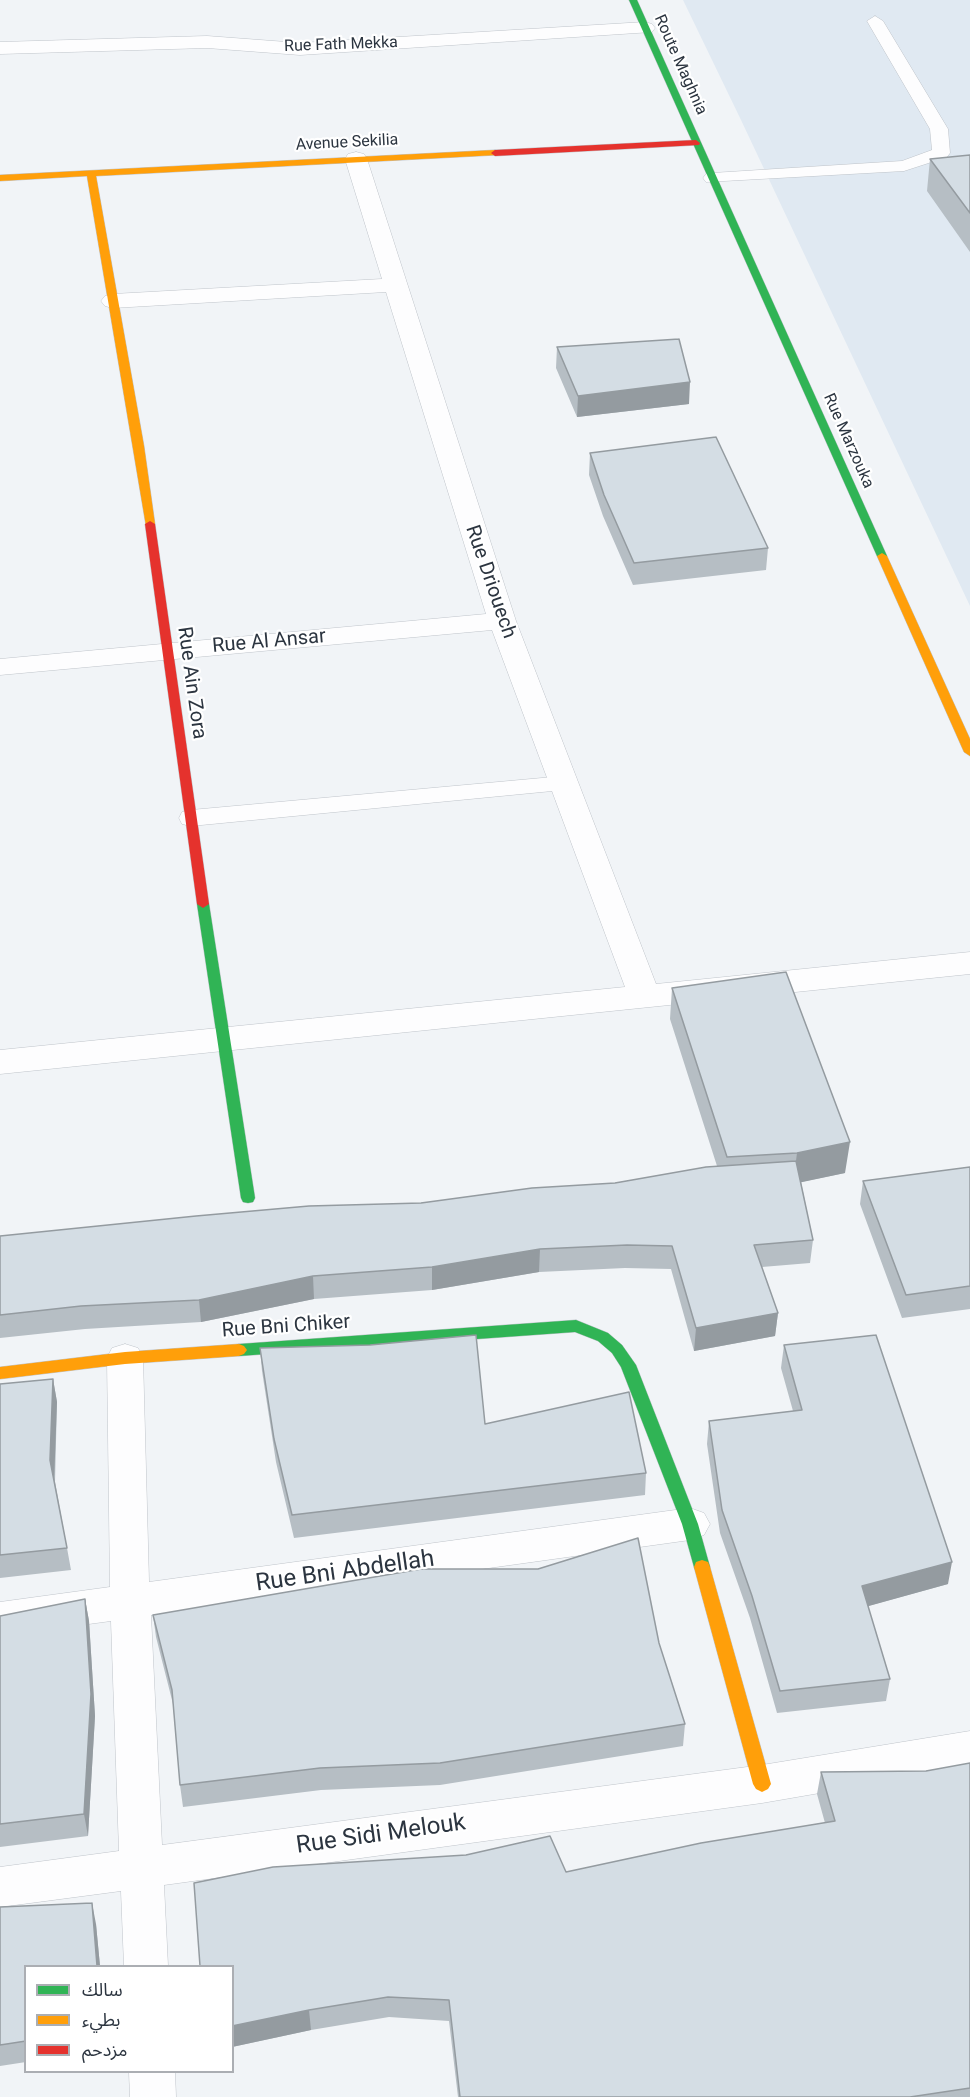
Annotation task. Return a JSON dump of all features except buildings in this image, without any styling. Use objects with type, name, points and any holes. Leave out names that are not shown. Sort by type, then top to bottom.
[{"type":"street","name":"Route Maghnia","points":[[633,0],[696,143]]},
{"type":"street","name":"Rue Fath Mekka","points":[[0,48],[179,42],[300,49],[645,28]]},
{"type":"street","name":"Rue Marzouka","points":[[696,143],[970,752]]},
{"type":"street","name":"Avenue Sekilia","points":[[0,178],[696,143]]},
{"type":"street","name":"Rue Driouech","points":[[356,159],[502,621],[645,998]]},
{"type":"street","name":"Rue Ain Zora","points":[[91,175],[139,446],[222,1041],[248,1198]]},
{"type":"street","points":[[113,301],[395,285]]},
{"type":"street","name":"Rue Al Ansar","points":[[0,667],[502,621]]},
{"type":"street","points":[[0,1062],[645,998],[970,963]]},
{"type":"street","name":"Rue Bni Chiker","points":[[0,1373],[125,1358],[576,1326],[603,1337],[617,1349],[628,1365],[690,1524]]},
{"type":"street","points":[[125,1358],[130,1601],[146,1965]]},
{"type":"street","points":[[690,1524],[762,1784]]},
{"type":"street","name":"Rue Bni Abdellah","points":[[0,1618],[690,1524]]},
{"type":"street","name":"Rue Sidi Melouk","points":[[0,1887],[762,1784],[970,1749]]},
{"type":"street","points":[[152,2073],[153,2097]]},
{"type":"lane","points":[[712,178],[904,166],[941,153],[939,129],[875,21]]},
{"type":"lane","points":[[191,818],[564,784]]},
{"type":"shaded area","points":[[683,0],[970,0],[970,606],[741,120]]},
{"type":"traffic: fast","points":[[633,0],[882,556]]},
{"type":"traffic: fast","points":[[203,904],[248,1198]]},
{"type":"traffic: fast","points":[[239,1350],[576,1326],[603,1337],[617,1349],[628,1365],[690,1524],[702,1567]]},
{"type":"traffic: slow","points":[[0,178],[495,153]]},
{"type":"traffic: slow","points":[[91,175],[139,446],[150,524]]},
{"type":"traffic: slow","points":[[882,556],[970,752]]},
{"type":"traffic: slow","points":[[0,1373],[125,1358],[239,1350]]},
{"type":"traffic: slow","points":[[702,1567],[762,1784]]},
{"type":"traffic: jam","points":[[495,153],[696,143]]},
{"type":"traffic: jam","points":[[150,524],[203,904]]}]
